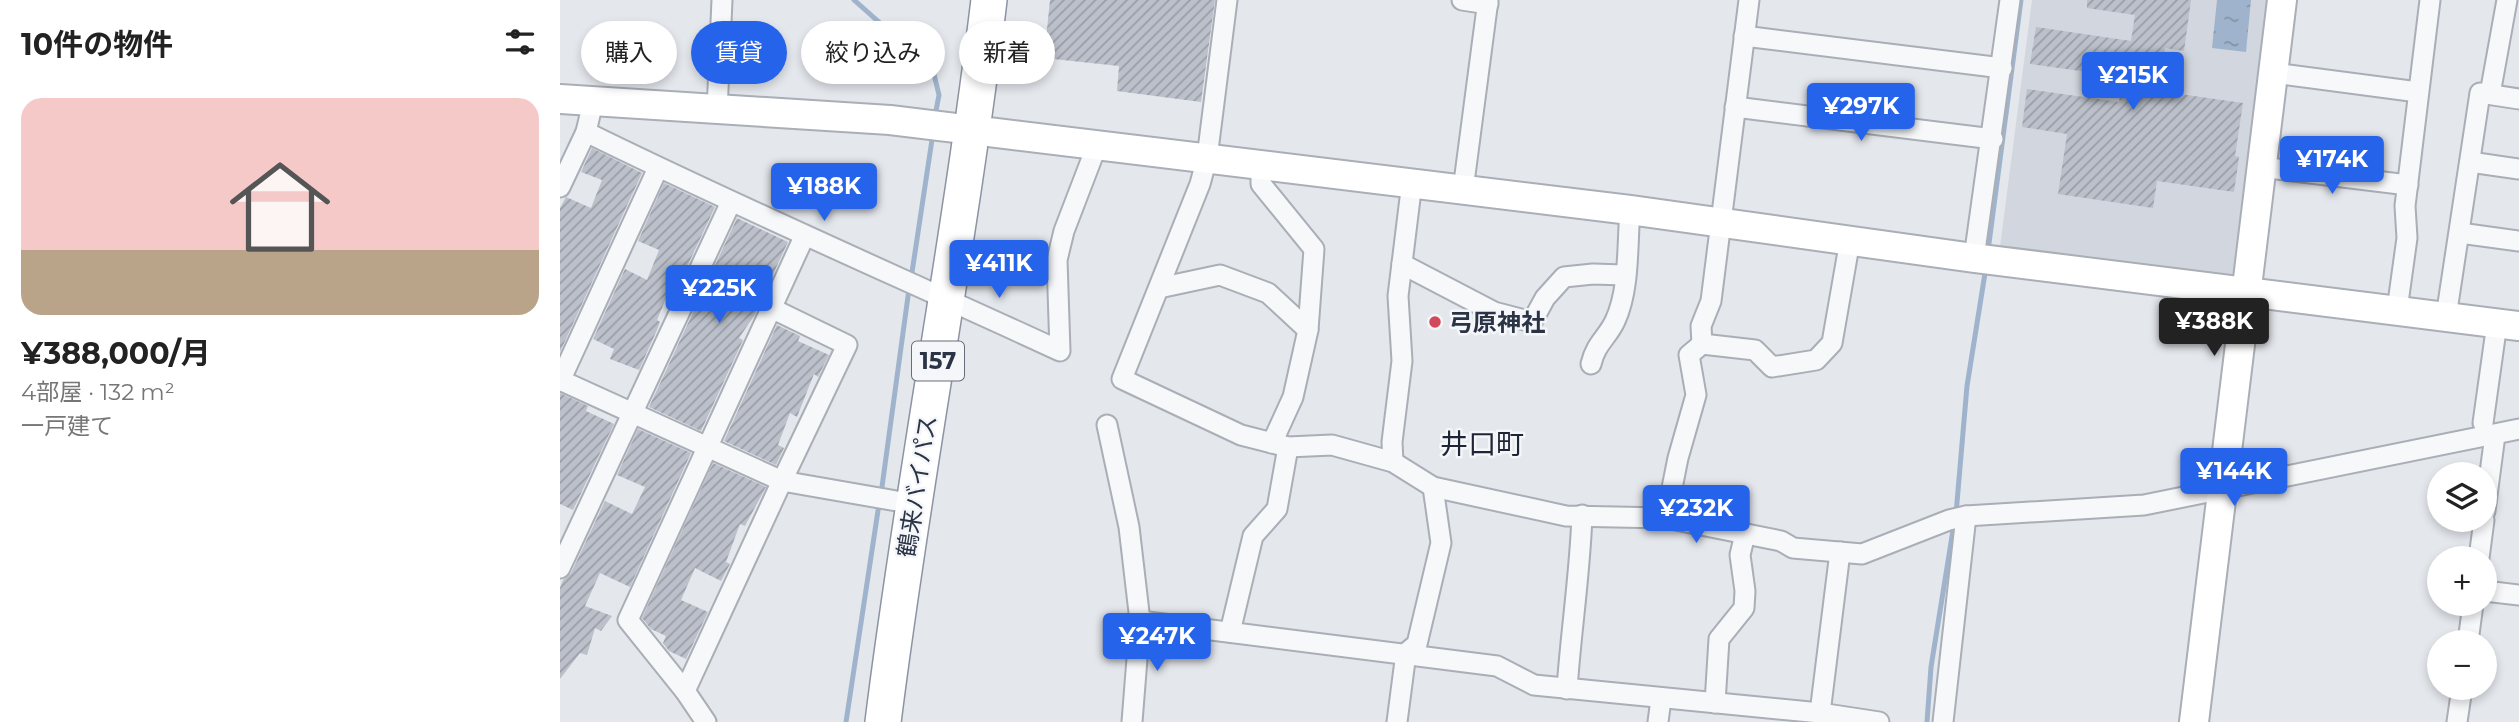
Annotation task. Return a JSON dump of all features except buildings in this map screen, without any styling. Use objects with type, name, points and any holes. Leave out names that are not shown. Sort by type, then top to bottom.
[{"type":"highway","name":"鶴来バイパス","points":[[883,722],[914,504],[922,286],[948,127],[989,0]]},
{"type":"street","points":[[718,111],[722,0]]},
{"type":"street","points":[[1227,0],[1207,158],[1200,184],[1122,379],[1241,435],[1280,445],[1332,445],[1393,462],[1433,487],[1566,516],[1666,518],[1781,541],[1793,548],[1862,554],[1959,518],[2144,505],[2223,490],[2489,429],[2519,429]]},
{"type":"street","points":[[1462,0],[1488,2],[1463,190]]},
{"type":"street","points":[[1702,344],[1701,326],[1711,301],[1722,224],[1749,0]]},
{"type":"street","points":[[1982,259],[2010,0]]},
{"type":"street","points":[[2194,722],[2282,0]]},
{"type":"street","points":[[2397,310],[2407,238],[2408,185],[2430,0]]},
{"type":"street","points":[[2490,94],[2507,0]]},
{"type":"street","points":[[1744,36],[2001,68]]},
{"type":"street","points":[[2273,73],[2418,92]]},
{"type":"street","points":[[2446,317],[2480,93],[2519,99]]},
{"type":"street","points":[[560,99],[890,120],[1412,182],[1982,259],[2508,325],[2489,429],[2487,462]]},
{"type":"street","points":[[560,187],[586,132],[593,102]]},
{"type":"street","points":[[1735,107],[1993,139]]},
{"type":"street","points":[[586,132],[804,237],[922,286],[1060,351],[1057,260],[1064,232],[1097,145]]},
{"type":"street","points":[[2470,162],[2519,169]]},
{"type":"street","points":[[1230,632],[1253,536],[1277,509],[1280,445],[1308,330],[1314,249],[1261,184],[1261,164]]},
{"type":"street","points":[[2260,167],[2408,185]]},
{"type":"street","points":[[658,168],[560,380],[782,481],[914,504]]},
{"type":"street","points":[[1393,462],[1392,442],[1402,361],[1398,296],[1412,182]]},
{"type":"street","points":[[560,568],[731,202]]},
{"type":"street","points":[[1591,364],[1595,347],[1615,322],[1624,275],[1630,210]]},
{"type":"street","points":[[2460,233],[2519,241]]},
{"type":"street","points":[[706,722],[685,691],[628,620],[804,237]]},
{"type":"street","points":[[1666,518],[1678,458],[1696,395],[1689,355],[1702,344],[1755,350],[1772,367],[1816,360],[1832,343],[1850,240]]},
{"type":"street","points":[[1402,264],[1494,312],[1532,322],[1545,298],[1564,277],[1624,275]]},
{"type":"street","points":[[1160,288],[1220,275],[1268,293],[1308,330]]},
{"type":"street","points":[[685,691],[847,345],[771,308]]},
{"type":"street","points":[[1107,425],[1129,527],[1140,621],[1132,722]]},
{"type":"street","points":[[1397,722],[1406,653],[1417,644],[1441,543],[1433,487]]},
{"type":"street","points":[[1567,689],[1572,617],[1579,591],[1583,515]]},
{"type":"street","points":[[1943,722],[1959,518]]},
{"type":"street","points":[[1715,703],[1719,639],[1744,608],[1745,591],[1740,555],[1745,534]]},
{"type":"street","points":[[1820,713],[1840,552]]},
{"type":"street","points":[[2497,592],[2519,595]]},
{"type":"street","points":[[1140,621],[1497,666],[1534,685],[1820,713],[1879,722]]},
{"type":"street","points":[[1658,722],[1661,699]]},
{"type":"street","points":[[2457,722],[2460,700]]},
{"type":"shaded area","points":[[2032,0],[2270,0],[2233,278],[2000,247]]},
{"type":"water","points":[[2217,0],[2251,0],[2246,52],[2212,48]]},
{"type":"waterway","points":[[854,0],[933,70],[939,95],[935,116]]},
{"type":"waterway","points":[[1988,251],[2021,0]]},
{"type":"waterway","points":[[911,279],[933,133]]},
{"type":"waterway","points":[[1956,514],[1967,386],[1986,267]]},
{"type":"waterway","points":[[881,494],[909,289]]},
{"type":"waterway","points":[[846,722],[879,504]]},
{"type":"waterway","points":[[1927,722],[1931,667],[1954,524]]},
{"type":"place","name":"弓原神社","points":[[1435,322]]},
{"type":"district","name":"井口町","points":[[1482,444]]}]
